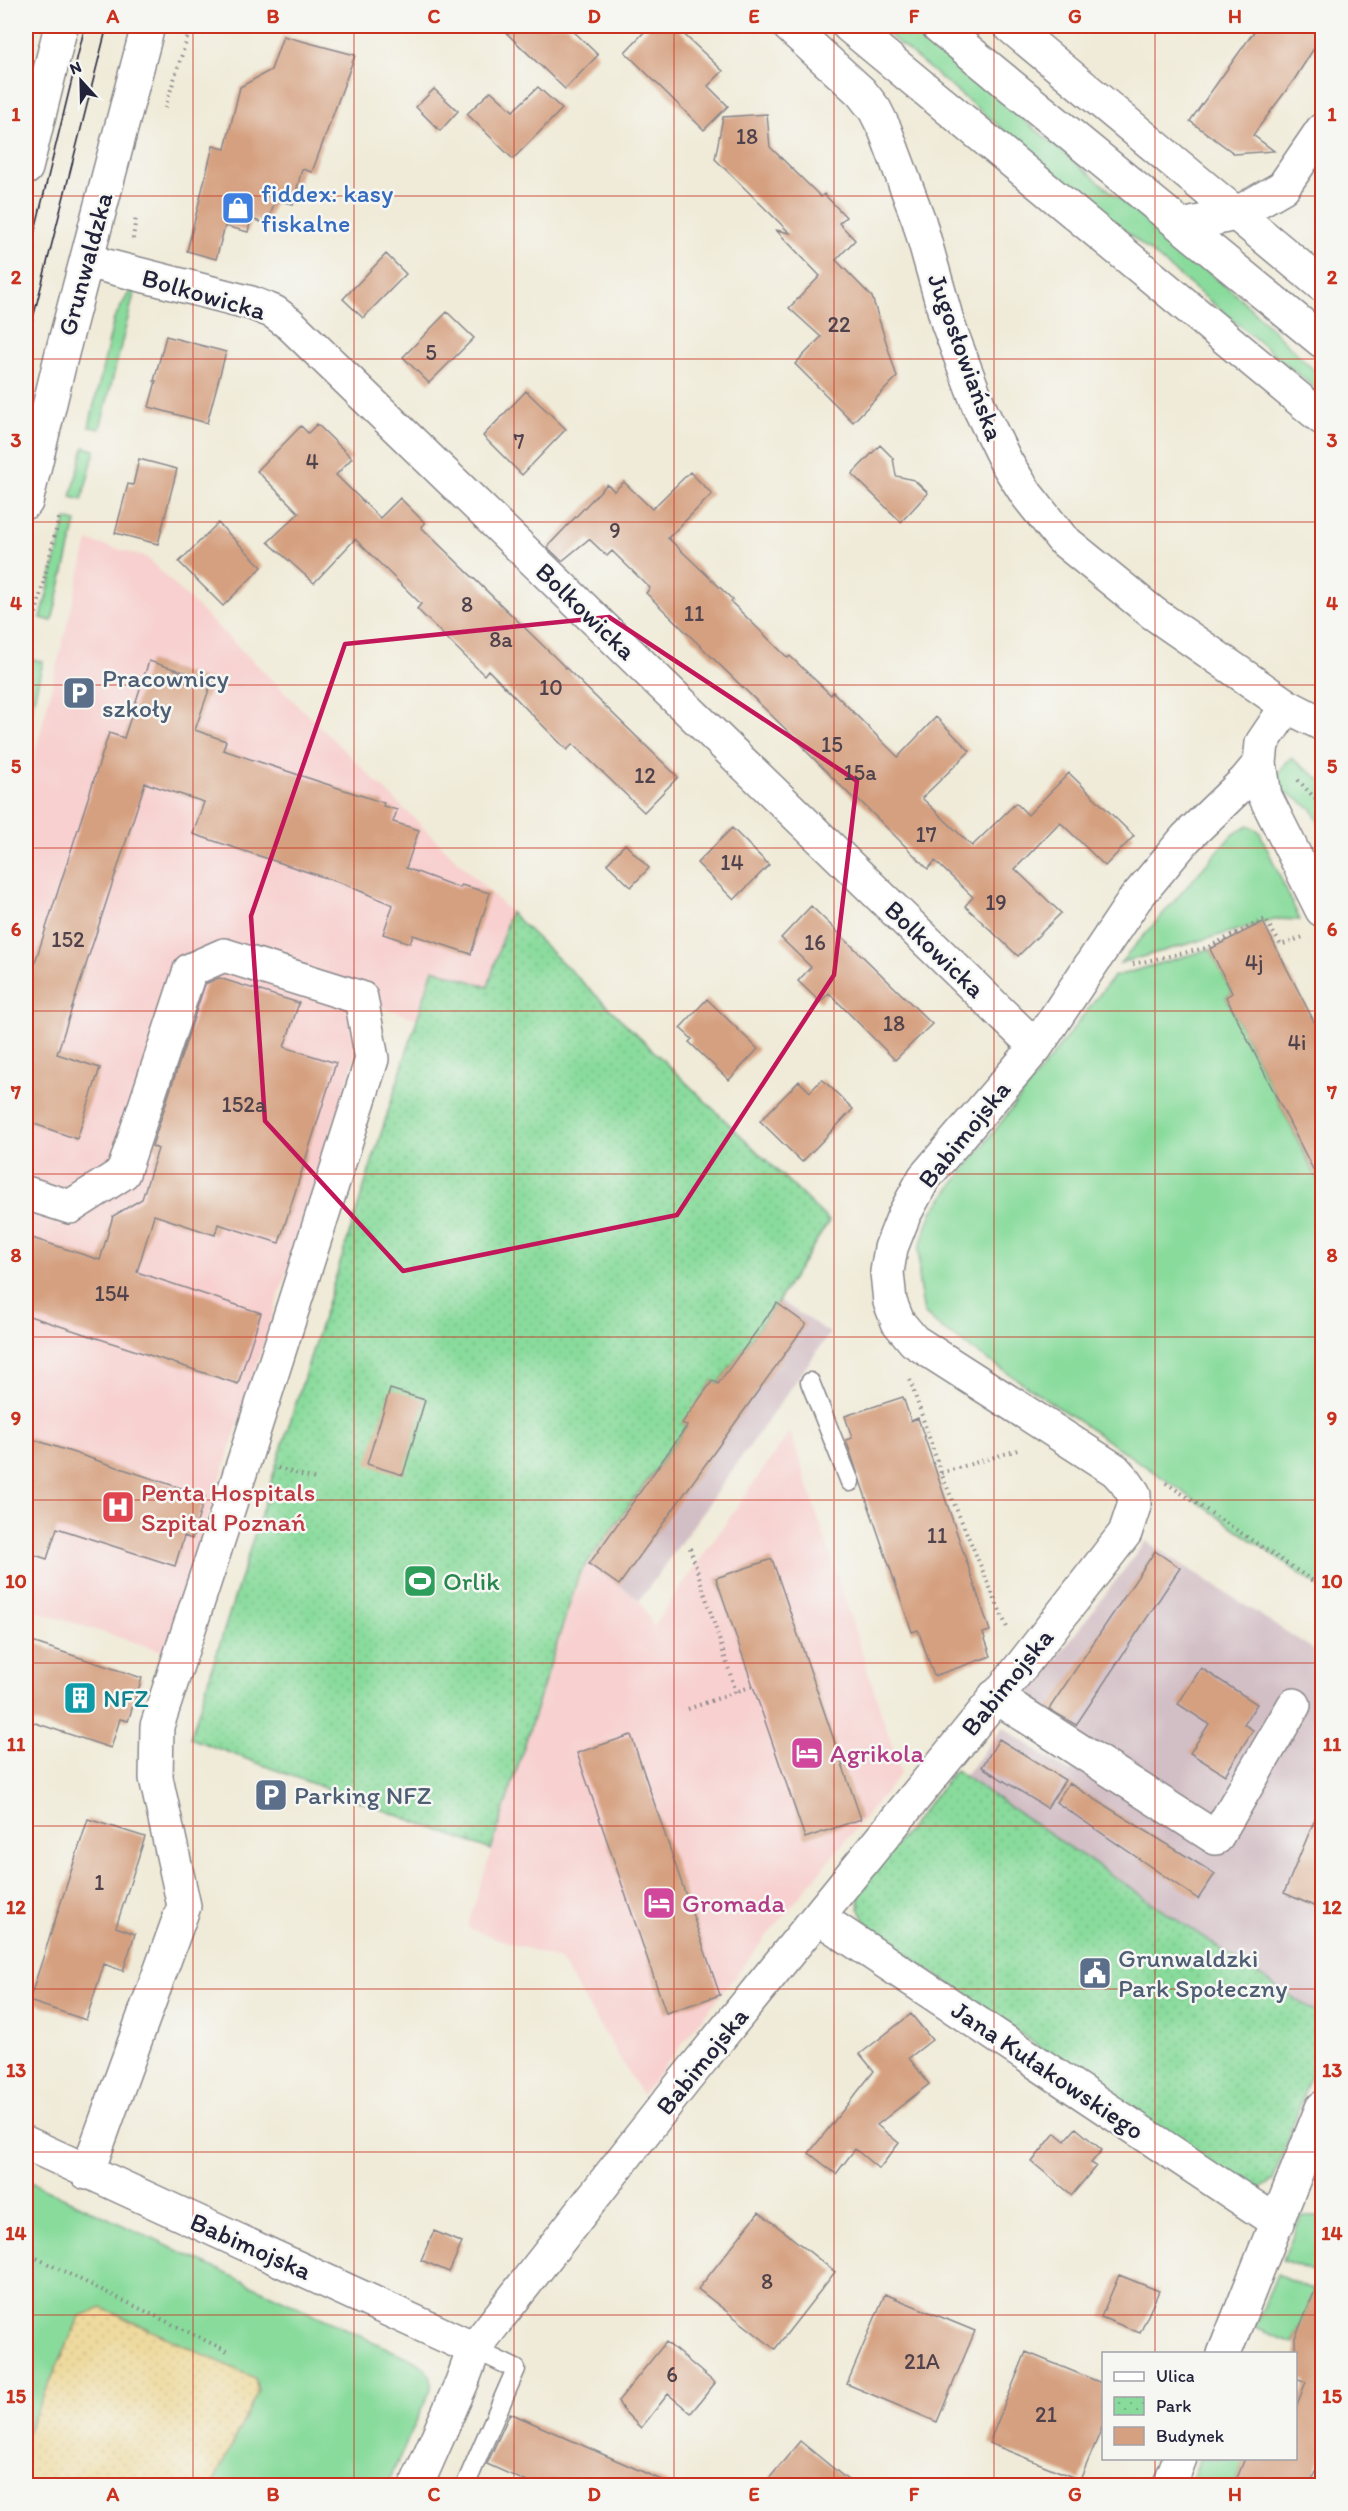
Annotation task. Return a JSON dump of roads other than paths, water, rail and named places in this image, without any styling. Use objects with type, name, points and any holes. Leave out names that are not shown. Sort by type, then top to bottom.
[{"type":"street","points":[[26,168],[61,26]]},
{"type":"street","name":"Grunwaldzka","points":[[26,502],[148,26]]},
{"type":"street","name":"Jugosłowiańska","points":[[789,26],[861,92],[875,110],[885,130],[919,220],[948,324],[980,409],[1006,462],[1027,495],[1062,539],[1153,613],[1287,706],[1323,724]]},
{"type":"street","points":[[849,26],[1323,418]]},
{"type":"street","points":[[938,26],[1323,341]]},
{"type":"street","points":[[1010,26],[1311,276]]},
{"type":"street","points":[[1182,226],[1236,214],[1283,187],[1323,130]]},
{"type":"street","name":"Bolkowicka","points":[[87,261],[251,303],[274,312],[290,324],[1036,1047]]},
{"type":"street","name":"Babimojska","points":[[26,2143],[474,2349],[685,2080],[1023,1664],[1125,1533],[1134,1506],[1134,1494],[1114,1470],[914,1341],[898,1322],[890,1302],[887,1272],[891,1248],[904,1215],[924,1178],[1036,1047],[1135,899],[1171,855],[1260,763],[1262,743],[1287,706]]},
{"type":"street","points":[[1260,763],[1265,796],[1315,923]]},
{"type":"street","points":[[26,1193],[70,1207],[123,1173],[190,970],[224,955],[361,998],[372,1059],[157,1726],[156,1778],[184,1906],[87,2173]]},
{"type":"street","points":[[995,1696],[1216,1838],[1294,1705]]},
{"type":"street","name":"Jana Kułakowskiego","points":[[818,1917],[1278,2223]]},
{"type":"street","points":[[1225,2352],[1323,2108]]},
{"type":"street","points":[[416,2486],[462,2382],[474,2349]]},
{"type":"street","points":[[1169,2486],[1179,2460]]},
{"type":"lane","points":[[810,1382],[850,1482]]},
{"type":"lane","points":[[465,2486],[516,2369],[474,2349]]},
{"type":"tram line","points":[[26,267],[85,26]]},
{"type":"tram line","points":[[26,346],[107,26]]},
{"type":"place","name":"fiddex: kasy fiskalne","points":[[238,208]]},
{"type":"place","name":"Pracownicy szkoły","points":[[79,693]]},
{"type":"place","name":"Penta Hospitals Szpital Poznań","points":[[118,1507]]},
{"type":"place","name":"Orlik","points":[[420,1581]]},
{"type":"place","name":"NFZ","points":[[80,1698]]},
{"type":"place","name":"Agrikola","points":[[807,1753]]},
{"type":"place","name":"Parking NFZ","points":[[271,1795]]},
{"type":"place","name":"Gromada","points":[[659,1903]]},
{"type":"place","name":"Grunwaldzki Park Społeczny","points":[[1095,1973]]}]
